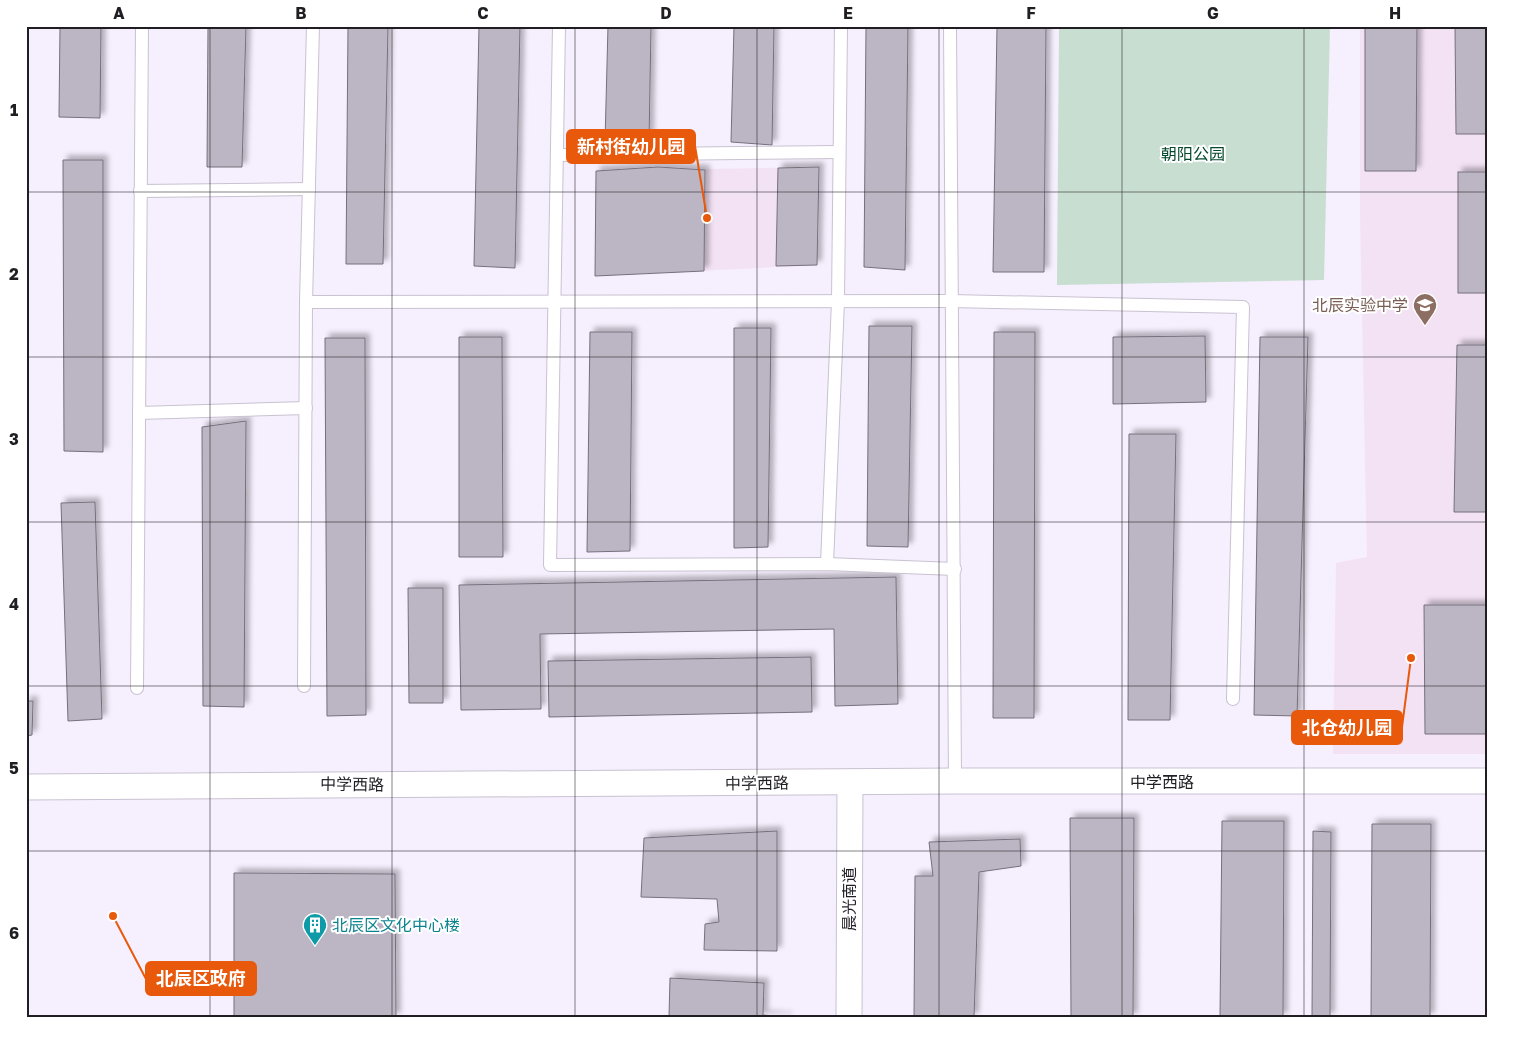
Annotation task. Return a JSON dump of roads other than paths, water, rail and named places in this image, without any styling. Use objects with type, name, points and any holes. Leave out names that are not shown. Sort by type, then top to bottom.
[{"type":"street","name":"中学西路","points":[[26,787],[955,781],[1488,781]]},
{"type":"street","name":"晨光南道","points":[[849,1017],[850,782]]},
{"type":"lane","points":[[137,688],[142,26]]},
{"type":"lane","points":[[304,686],[306,302],[313,26]]},
{"type":"lane","points":[[559,26],[550,565],[827,564],[955,569]]},
{"type":"lane","points":[[827,564],[838,301],[841,26]]},
{"type":"lane","points":[[950,26],[950,301],[955,569],[955,781]]},
{"type":"lane","points":[[558,155],[839,152]]},
{"type":"lane","points":[[140,191],[309,189]]},
{"type":"lane","points":[[306,302],[950,301],[1243,307],[1232,699]]},
{"type":"lane","points":[[139,413],[306,408]]},
{"type":"place","name":"新村街幼儿园","points":[[707,218]]},
{"type":"place","name":"北辰实验中学","points":[[1425,326]]},
{"type":"place","name":"北仓幼儿园","points":[[1411,658]]},
{"type":"place","name":"北辰区政府","points":[[113,916]]},
{"type":"place","name":"北辰区文化中心楼","points":[[315,946]]},
{"type":"park label","name":"朝阳公园","points":[[1193,154]]}]
